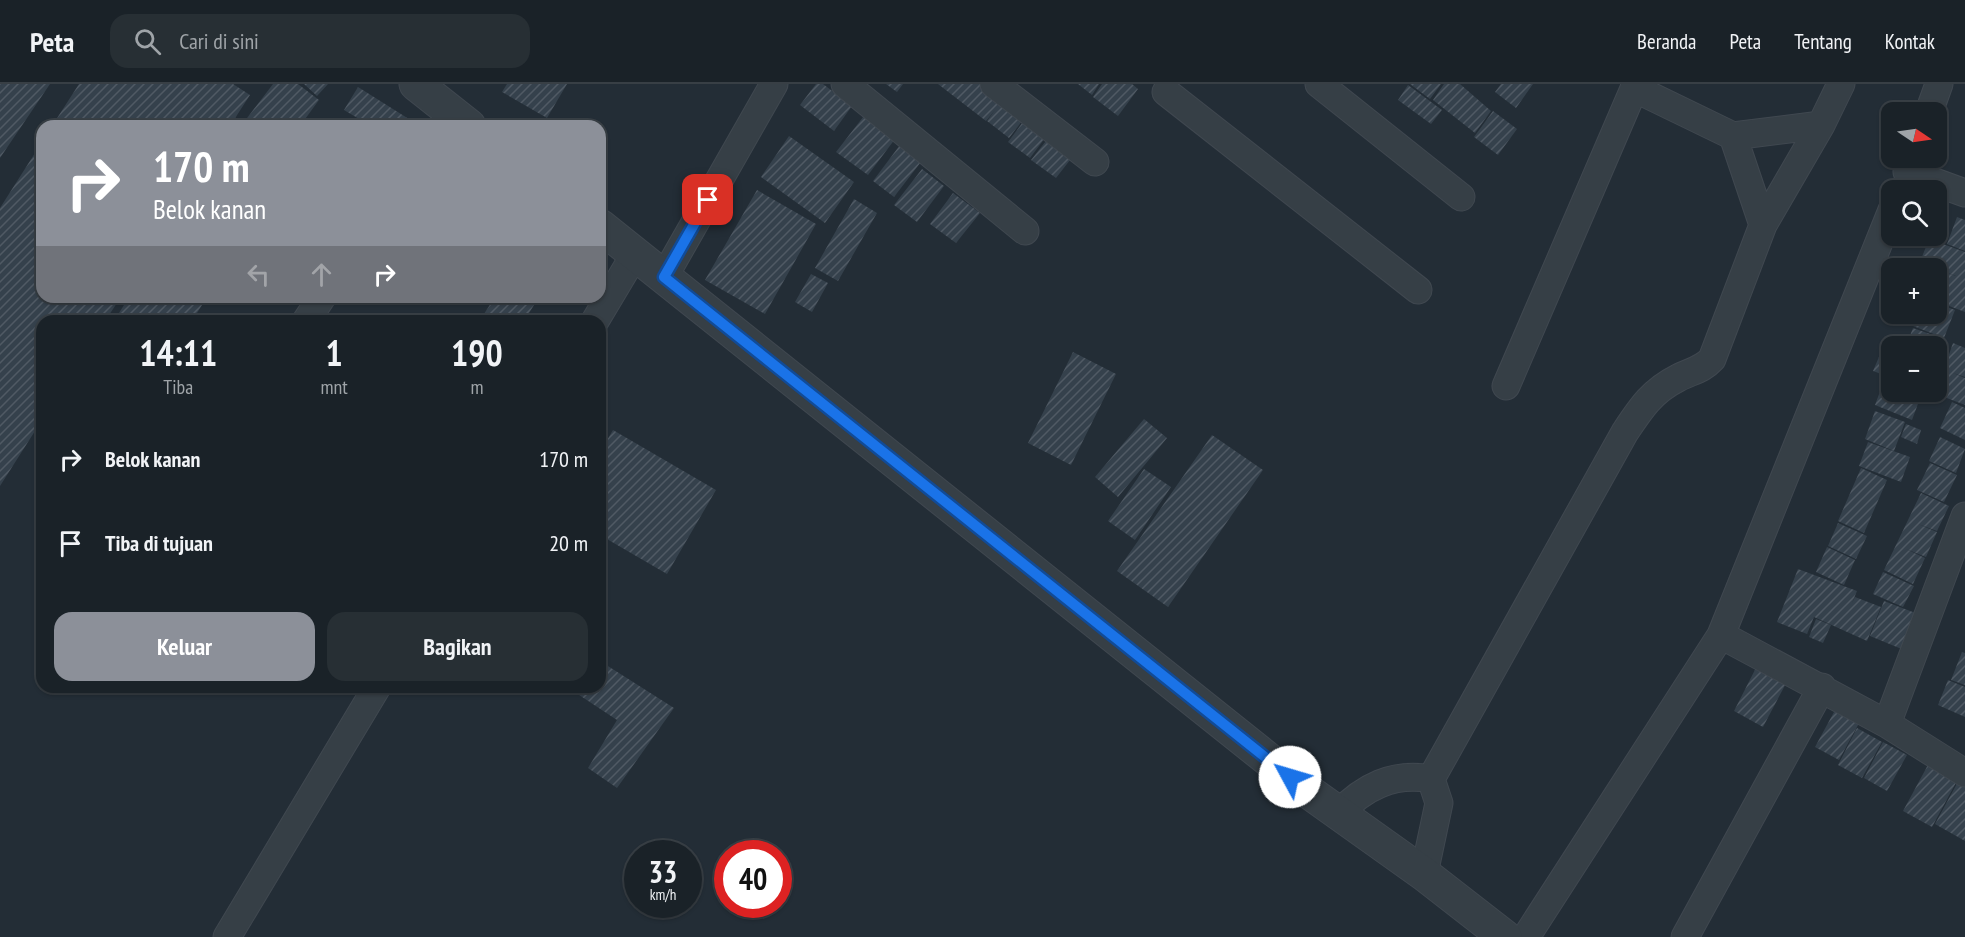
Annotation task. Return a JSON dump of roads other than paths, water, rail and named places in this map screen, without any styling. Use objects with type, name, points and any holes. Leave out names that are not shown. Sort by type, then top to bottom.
[{"type":"street","points":[[416,84],[450,120]]},
{"type":"street","points":[[664,277],[774,84]]},
{"type":"street","points":[[845,84],[1025,231]]},
{"type":"street","points":[[994,84],[1095,162]]},
{"type":"street","points":[[1319,84],[1461,197]]},
{"type":"street","points":[[1424,874],[1439,803],[1431,779],[1630,423],[1647,398],[1678,378],[1704,367],[1712,359],[1763,225],[1821,125],[1841,84]]},
{"type":"street","points":[[1933,102],[1939,84]]},
{"type":"street","points":[[1506,386],[1635,86],[1733,136],[1821,125]]},
{"type":"street","points":[[1165,97],[1418,290]]},
{"type":"street","points":[[1733,136],[1763,225]]},
{"type":"street","points":[[1906,173],[1965,193]]},
{"type":"street","points":[[606,231],[1338,813],[1424,874],[1505,937]]},
{"type":"street","points":[[1526,937],[1721,635],[1881,237]]},
{"type":"street","points":[[599,315],[636,254]]},
{"type":"street","points":[[1887,724],[1965,516]]},
{"type":"street","points":[[1721,635],[1822,687],[1965,773]]},
{"type":"street","points":[[1685,937],[1822,687]]},
{"type":"street","points":[[227,937],[373,693]]},
{"type":"street","points":[[1338,813],[1354,798],[1387,779],[1406,776],[1431,779]]}]
